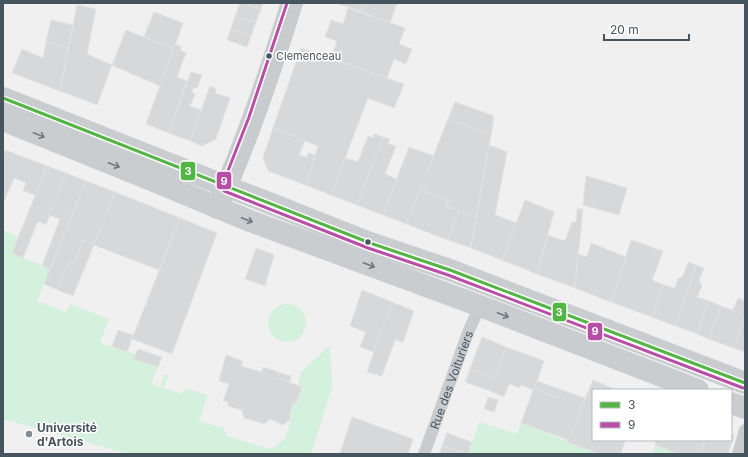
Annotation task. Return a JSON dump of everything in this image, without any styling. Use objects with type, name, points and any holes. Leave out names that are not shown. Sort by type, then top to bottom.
[{"type":"main road","points":[[3,98],[370,243],[450,270],[745,383]]},
{"type":"main road","points":[[3,120],[154,180],[250,221],[480,306],[695,389]]},
{"type":"main road","points":[[732,403],[745,408]]},
{"type":"street","points":[[217,208],[239,157],[292,3]]},
{"type":"lane","name":"Rue des Voituriers","points":[[424,454],[469,330],[480,306]]},
{"type":"lane","points":[[738,454],[745,430]]},
{"type":"green space","points":[[3,230],[18,237],[12,253],[50,269],[37,301],[66,312],[70,304],[109,319],[100,343],[136,354],[135,359],[158,367],[151,384],[160,387],[165,374],[168,375],[164,388],[183,394],[185,388],[208,395],[199,421],[224,428],[227,436],[270,449],[285,439],[291,420],[289,416],[293,403],[296,404],[302,387],[297,385],[301,372],[330,345],[332,388],[311,454],[129,454],[3,419]]},
{"type":"green space","points":[[283,304],[291,304],[303,313],[306,323],[303,333],[297,339],[291,342],[283,342],[271,333],[268,327],[268,319],[277,307]]},
{"type":"green space","points":[[479,422],[517,434],[521,423],[601,454],[468,454]]},
{"type":"green space","points":[[655,445],[675,453],[652,454]]},
{"type":"building","points":[[240,3],[261,9],[256,22],[235,17]]},
{"type":"building","points":[[243,3],[263,3],[261,9]]},
{"type":"building","points":[[336,3],[363,3],[360,11]]},
{"type":"building","points":[[363,3],[397,3],[390,23],[360,11]]},
{"type":"building","points":[[77,5],[96,9],[87,54],[112,65],[97,105],[60,91]]},
{"type":"building","points":[[348,8],[405,28],[399,44],[412,49],[406,64],[394,59],[387,78],[331,58],[337,41],[325,37],[331,20],[343,24]]},
{"type":"building","points":[[154,12],[183,23],[174,49],[144,37]]},
{"type":"building","points":[[235,17],[256,22],[251,36],[231,29]]},
{"type":"building","points":[[51,20],[73,25],[68,48],[46,42]]},
{"type":"building","points":[[231,29],[251,36],[247,47],[227,40]]},
{"type":"building","points":[[126,30],[174,49],[160,86],[112,65]]},
{"type":"building","points":[[46,42],[68,48],[60,91],[12,73],[22,49],[43,58]]},
{"type":"building","points":[[175,44],[182,47],[180,50],[186,53],[177,77],[187,81],[169,133],[146,124]]},
{"type":"building","points":[[301,48],[404,84],[394,108],[368,98],[331,195],[305,185],[318,146],[273,128]]},
{"type":"building","points":[[191,72],[202,75],[197,88],[194,87],[192,92],[195,94],[190,106],[202,110],[190,141],[169,133]]},
{"type":"building","points":[[210,86],[216,89],[215,93],[230,98],[216,139],[202,146],[190,141]]},
{"type":"building","points":[[455,102],[494,116],[491,135],[448,119]]},
{"type":"building","points":[[448,119],[491,135],[476,218],[446,206],[448,200],[420,190]]},
{"type":"building","points":[[273,128],[305,141],[299,155],[307,157],[308,153],[315,155],[305,185],[268,171],[263,158]]},
{"type":"building","points":[[374,134],[383,137],[357,205],[331,195],[345,158],[358,162],[368,136],[373,138]]},
{"type":"building","points":[[383,137],[390,139],[388,144],[396,146],[385,174],[397,179],[383,215],[357,205]]},
{"type":"building","points":[[489,145],[507,152],[495,215],[517,223],[502,260],[471,248]]},
{"type":"building","points":[[409,147],[434,156],[406,224],[383,215]]},
{"type":"building","points":[[5,150],[47,166],[35,195],[23,191],[26,183],[14,178],[3,204],[3,155]]},
{"type":"building","points":[[47,166],[66,173],[46,225],[38,221],[23,258],[12,253]]},
{"type":"building","points":[[66,173],[86,181],[50,269],[42,266],[60,219],[49,215]]},
{"type":"building","points":[[586,176],[627,188],[619,215],[583,205]]},
{"type":"building","points":[[86,181],[115,192],[94,245],[83,240],[74,264],[69,262],[58,290],[44,284]]},
{"type":"building","points":[[420,190],[448,200],[446,206],[459,211],[448,240],[406,224]]},
{"type":"building","points":[[115,192],[180,218],[159,270],[94,245]]},
{"type":"building","points":[[525,200],[554,212],[537,274],[502,260]]},
{"type":"building","points":[[577,209],[583,209],[575,288],[537,274],[548,235],[565,241],[572,222],[576,222]]},
{"type":"building","points":[[459,211],[476,218],[471,248],[448,240]]},
{"type":"building","points":[[180,218],[217,233],[172,354],[132,339]]},
{"type":"building","points":[[83,240],[94,245],[73,296],[58,290],[69,262],[74,264]]},
{"type":"building","points":[[631,240],[663,251],[652,280],[664,285],[652,317],[611,302]]},
{"type":"building","points":[[591,243],[626,257],[611,302],[575,288],[578,254],[587,257]]},
{"type":"building","points":[[256,248],[274,255],[265,286],[245,279]]},
{"type":"building","points":[[688,262],[696,265],[676,326],[652,317],[664,285],[675,288],[678,279],[683,276]]},
{"type":"building","points":[[696,265],[704,268],[699,280],[702,286],[697,297],[709,301],[697,334],[676,326]]},
{"type":"building","points":[[362,290],[392,302],[374,352],[360,347],[366,332],[350,326]]},
{"type":"building","points":[[738,298],[745,301],[745,316],[734,348],[709,339],[721,306],[733,310]]},
{"type":"building","points":[[709,301],[721,306],[709,339],[697,334]]},
{"type":"building","points":[[392,302],[414,311],[403,342],[395,340],[382,376],[367,372]]},
{"type":"building","points":[[745,316],[745,352],[734,348]]},
{"type":"building","points":[[118,330],[133,335],[127,352],[112,346]]},
{"type":"building","points":[[482,337],[506,347],[495,379],[470,369]]},
{"type":"building","points":[[506,347],[544,361],[534,390],[521,385],[520,388],[509,384],[504,397],[490,391]]},
{"type":"building","points":[[138,349],[162,357],[158,367],[134,359]]},
{"type":"building","points":[[226,355],[243,361],[241,366],[262,372],[263,367],[279,372],[277,378],[302,387],[296,404],[293,403],[289,416],[291,419],[283,425],[270,419],[264,424],[244,418],[242,410],[228,406],[228,402],[223,401],[229,384],[219,381]]},
{"type":"building","points":[[470,369],[495,379],[490,391],[465,382]]},
{"type":"building","points":[[279,372],[291,376],[290,382],[277,378]]},
{"type":"building","points":[[593,380],[615,389],[592,389],[592,441],[626,441],[620,454],[601,454],[567,442]]},
{"type":"building","points":[[537,381],[562,390],[558,398],[534,388]]},
{"type":"building","points":[[534,388],[558,398],[562,390],[585,398],[569,440],[521,423]]},
{"type":"building","points":[[488,397],[498,400],[494,412],[484,409]]},
{"type":"building","points":[[352,417],[413,439],[408,454],[340,454]]},
{"type":"building","points":[[447,433],[472,442],[468,454],[442,446]]},
{"type":"building","points":[[732,435],[734,436],[728,454],[700,454],[705,441],[732,441]]},
{"type":"building","points":[[656,441],[705,441],[700,454],[678,454],[655,445]]},
{"type":"building","points":[[442,446],[466,454],[439,454]]},
{"type":"transit line","name":"9","points":[[287,3],[249,117],[222,186],[224,191],[368,248],[448,275],[743,388]]},
{"type":"transit line","name":"3","points":[[3,98],[370,243],[450,270],[745,383]]},
{"type":"place","name":"Clemenceau","points":[[269,56]]},
{"type":"place","name":"Université d'Artois","points":[[29,434]]}]
